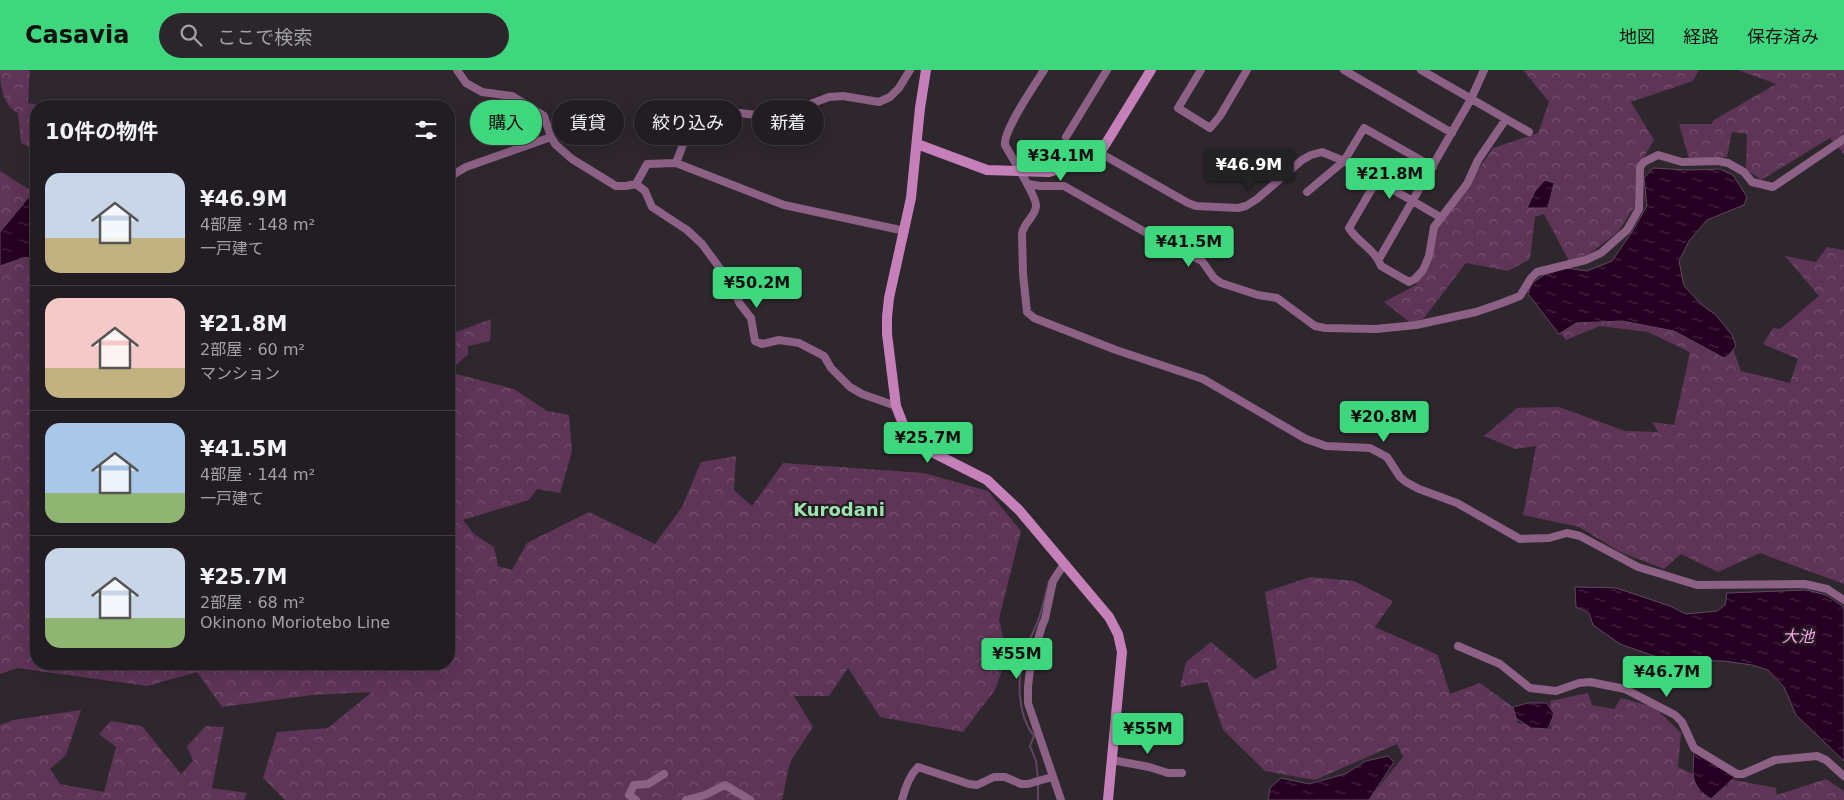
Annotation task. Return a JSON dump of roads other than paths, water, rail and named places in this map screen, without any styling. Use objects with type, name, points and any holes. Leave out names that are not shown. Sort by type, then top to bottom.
[{"type":"main road","points":[[926,70],[920,108],[911,198],[889,298],[887,317],[896,406],[903,424],[912,438],[924,448],[987,480],[1019,510],[1109,617],[1118,634],[1122,652],[1122,666],[1108,800]]},
{"type":"main road","points":[[917,144],[986,170],[1049,172],[1084,162],[1100,153],[1147,71]]},
{"type":"street","points":[[457,70],[466,82],[482,92],[512,96],[544,116],[555,144],[572,159],[616,186],[636,184],[645,191],[652,207],[687,230],[702,244],[730,282],[740,304],[750,318],[755,341],[762,344],[779,340],[799,343],[824,356],[831,368],[850,387],[862,394],[896,406]]},
{"type":"street","points":[[676,163],[697,108],[765,116],[782,116],[829,97],[843,96],[879,102],[890,97],[895,92],[910,70]]},
{"type":"street","points":[[1044,70],[1004,139],[1005,145],[1019,172],[1028,184],[1036,206],[1022,231],[1027,312],[1034,318],[1116,350],[1197,377],[1306,439],[1326,446],[1370,448],[1387,458],[1400,477],[1406,482],[1419,489],[1457,503],[1520,539],[1549,538],[1567,533],[1580,536],[1638,567],[1697,585],[1805,584],[1827,589],[1844,600]]},
{"type":"street","points":[[1066,137],[1107,70]]},
{"type":"street","points":[[1201,70],[1178,108],[1210,128],[1220,116],[1245,71]]},
{"type":"street","points":[[1344,70],[1452,133]]},
{"type":"street","points":[[1421,70],[1529,132]]},
{"type":"street","points":[[1379,259],[1471,99],[1484,70]]},
{"type":"street","points":[[1377,180],[1349,228],[1352,234],[1379,259],[1381,266],[1409,282],[1415,279],[1423,270],[1429,256],[1434,227],[1467,184],[1478,160],[1506,119]]},
{"type":"street","points":[[1306,192],[1344,161],[1364,128],[1433,167]]},
{"type":"street","points":[[455,173],[466,167],[551,137]]},
{"type":"street","points":[[1028,184],[1064,186],[1166,244],[1202,261],[1214,278],[1221,283],[1258,295],[1277,298],[1315,326],[1348,330],[1376,329],[1416,325],[1476,312],[1520,296],[1537,272],[1586,260],[1601,252],[1628,230],[1639,209],[1640,166],[1658,155],[1682,162],[1718,161],[1728,163],[1744,172],[1752,182],[1773,187],[1844,139]]},
{"type":"street","points":[[1100,153],[1188,203],[1196,206],[1238,208],[1258,199],[1302,160],[1311,154],[1322,152],[1344,161],[1440,217]]},
{"type":"street","points":[[636,184],[647,164],[676,163],[784,205],[905,231]]},
{"type":"street","points":[[1061,800],[1028,703],[1028,686],[1031,663],[1042,626],[1046,619],[1053,582],[1064,564]]},
{"type":"street","points":[[1458,646],[1500,664],[1530,688],[1556,691],[1579,683],[1590,682],[1625,689],[1675,715],[1682,722],[1694,748],[1737,774],[1743,774],[1775,760],[1817,756],[1826,760],[1844,776]]},
{"type":"street","points":[[1112,760],[1149,767],[1168,773],[1182,773]]},
{"type":"street","points":[[902,800],[913,772],[918,767],[977,785],[994,777],[1006,777],[1021,784],[1052,777]]},
{"type":"street","points":[[636,800],[629,794],[634,785],[648,784],[664,774]]},
{"type":"street","points":[[686,800],[705,795],[725,785],[750,800]]},
{"type":"water","points":[[1653,168],[1720,169],[1733,175],[1747,197],[1744,205],[1707,220],[1689,241],[1679,261],[1684,286],[1702,305],[1716,315],[1732,335],[1736,346],[1724,358],[1674,331],[1622,321],[1576,323],[1559,334],[1528,294],[1532,283],[1544,275],[1566,268],[1587,271],[1612,261],[1647,206],[1644,178]]},
{"type":"water","points":[[1545,180],[1554,183],[1548,208],[1527,208],[1535,191]]},
{"type":"water","points":[[30,196],[30,259],[26,257],[0,266],[0,232]]},
{"type":"water","name":"大池","points":[[1575,587],[1616,588],[1670,606],[1686,614],[1717,611],[1725,605],[1727,593],[1807,590],[1826,595],[1844,607],[1844,761],[1796,715],[1784,687],[1768,670],[1752,665],[1724,661],[1677,660],[1654,656],[1620,644],[1593,625],[1589,613],[1576,607]]},
{"type":"water","points":[[1528,703],[1547,703],[1554,714],[1548,729],[1531,728],[1516,718],[1513,707]]},
{"type":"water","points":[[1694,752],[1735,777],[1711,799],[1699,789],[1694,779]]},
{"type":"water","points":[[1388,756],[1394,762],[1369,800],[1268,800],[1270,788],[1281,778],[1309,784],[1345,774],[1366,761]]},
{"type":"waterway","points":[[1038,779],[1036,761],[1030,746],[1034,736],[1024,718],[1020,697],[1020,675],[1024,654],[1039,618],[1049,581]]},
{"type":"waterway","points":[[1038,783],[1038,800]]},
{"type":"district","name":"Kurodani","points":[[839,510]]}]
